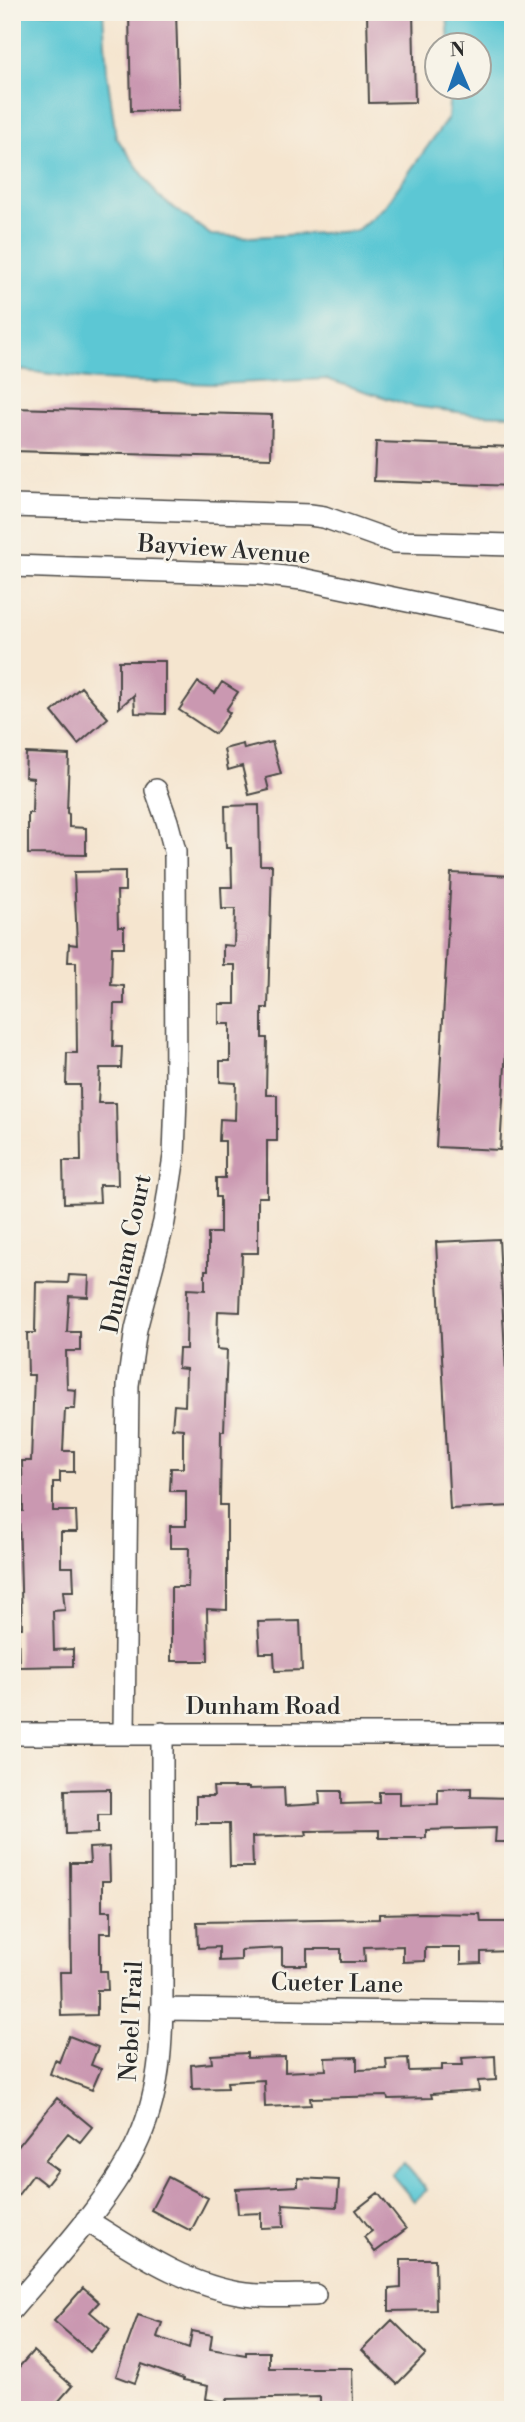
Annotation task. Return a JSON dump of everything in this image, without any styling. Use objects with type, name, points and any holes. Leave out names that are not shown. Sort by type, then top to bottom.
[{"type":"street","points":[[12,506],[310,515],[324,517],[394,542],[513,545]]},
{"type":"street","name":"Bayview Avenue","points":[[12,566],[259,573],[328,584],[513,623]]},
{"type":"street","name":"Dunham Court","points":[[124,1733],[128,1385],[140,1308],[159,1244],[170,1187],[175,1129],[175,851],[156,790]]},
{"type":"street","name":"Nebel Trail","points":[[12,2309],[86,2220],[130,2157],[149,2116],[159,2067],[162,1733]]},
{"type":"street","name":"Dunham Road","points":[[12,1734],[513,1734]]},
{"type":"street","name":"Cueter Lane","points":[[161,2008],[513,2013]]},
{"type":"street","points":[[86,2220],[153,2261],[198,2282],[266,2296],[315,2295]]},
{"type":"water","points":[[12,12],[103,12],[107,73],[116,137],[159,197],[211,235],[251,237],[356,231],[384,207],[448,118],[449,102],[494,102],[494,32],[448,32],[447,12],[513,12],[513,415],[473,414],[412,406],[326,379],[214,384],[95,380],[12,369]]},
{"type":"water","points":[[404,2163],[427,2190],[414,2201],[391,2174]]},
{"type":"building","points":[[129,12],[176,12],[179,110],[131,111]]},
{"type":"building","points":[[367,12],[413,12],[415,102],[369,103]]},
{"type":"building","points":[[12,408],[272,415],[271,458],[12,451]]},
{"type":"building","points":[[376,442],[513,447],[513,486],[374,481]]},
{"type":"building","points":[[119,661],[165,661],[165,714],[135,713],[134,695],[119,708]]},
{"type":"building","points":[[198,682],[215,693],[222,682],[238,692],[226,710],[230,713],[215,734],[179,710]]},
{"type":"building","points":[[81,687],[108,718],[78,744],[52,712]]},
{"type":"building","points":[[272,742],[281,774],[266,778],[269,790],[249,795],[242,766],[228,770],[224,749],[243,744],[244,749]]},
{"type":"building","points":[[26,753],[69,755],[69,827],[86,828],[86,855],[28,854],[28,813],[32,813],[33,778],[25,777]]},
{"type":"building","points":[[259,805],[260,865],[272,865],[268,1008],[262,1008],[262,1038],[267,1038],[266,1095],[277,1095],[277,1141],[267,1141],[267,1197],[258,1197],[258,1253],[242,1253],[240,1312],[218,1311],[217,1349],[227,1350],[224,1431],[221,1431],[220,1505],[227,1505],[227,1610],[207,1609],[208,1661],[171,1661],[171,1587],[188,1587],[189,1548],[170,1548],[170,1526],[186,1526],[186,1491],[170,1491],[171,1468],[183,1468],[183,1429],[172,1428],[174,1405],[185,1406],[186,1369],[178,1368],[179,1349],[186,1349],[187,1289],[205,1290],[208,1233],[220,1233],[220,1197],[216,1197],[216,1178],[225,1178],[225,1141],[219,1141],[220,1119],[235,1120],[236,1083],[220,1082],[220,1061],[230,1061],[230,1024],[219,1024],[219,1004],[235,1004],[235,965],[223,965],[223,945],[234,946],[235,909],[222,909],[221,887],[232,887],[231,848],[226,848],[225,806]]},
{"type":"building","points":[[125,871],[125,891],[117,891],[118,927],[124,927],[124,947],[112,947],[111,985],[124,986],[124,1004],[114,1004],[113,1047],[122,1047],[121,1068],[100,1068],[98,1103],[116,1103],[118,1185],[99,1185],[100,1202],[64,1203],[63,1161],[81,1161],[80,1085],[66,1085],[67,1053],[77,1053],[76,962],[68,962],[69,944],[77,945],[74,872]]},
{"type":"building","points":[[451,873],[513,876],[513,930],[500,1150],[436,1147]]},
{"type":"building","points":[[499,1239],[513,1506],[450,1509],[436,1242]]},
{"type":"building","points":[[69,1275],[89,1276],[88,1297],[69,1296],[67,1332],[80,1332],[80,1351],[66,1351],[67,1389],[76,1390],[75,1409],[65,1409],[63,1451],[74,1451],[74,1472],[60,1472],[60,1482],[53,1482],[53,1511],[76,1511],[77,1532],[61,1532],[61,1567],[73,1567],[74,1591],[63,1591],[65,1610],[53,1611],[54,1650],[73,1649],[73,1666],[19,1667],[18,1628],[22,1628],[19,1511],[23,1511],[22,1461],[31,1461],[34,1375],[28,1375],[27,1333],[35,1333],[36,1282],[68,1283]]},
{"type":"building","points":[[300,1621],[302,1670],[275,1671],[274,1653],[260,1653],[258,1622]]},
{"type":"building","points":[[213,1787],[284,1788],[285,1806],[320,1804],[319,1791],[341,1791],[341,1804],[379,1803],[379,1792],[400,1792],[400,1805],[438,1804],[438,1789],[471,1788],[471,1797],[513,1798],[513,1842],[495,1842],[496,1828],[426,1830],[426,1838],[379,1838],[379,1830],[306,1831],[307,1835],[252,1837],[253,1867],[230,1867],[229,1824],[196,1824],[196,1796],[214,1796]]},
{"type":"building","points":[[110,1789],[110,1815],[98,1815],[98,1833],[66,1834],[65,1790]]},
{"type":"building","points":[[109,1847],[110,1881],[102,1881],[102,1911],[111,1911],[111,1933],[100,1933],[100,1971],[107,1971],[108,1990],[97,1990],[97,2015],[61,2016],[60,1972],[71,1972],[70,1863],[90,1863],[89,1848]]},
{"type":"building","points":[[379,1914],[480,1914],[481,1922],[513,1922],[513,1951],[481,1952],[481,1963],[461,1964],[461,1948],[425,1948],[425,1961],[403,1962],[403,1946],[364,1947],[365,1962],[341,1962],[341,1949],[307,1949],[307,1965],[282,1965],[282,1948],[241,1950],[241,1960],[219,1961],[219,1947],[198,1948],[197,1922],[379,1919]]},
{"type":"building","points":[[69,2036],[98,2047],[91,2065],[101,2069],[92,2090],[50,2074],[55,2060],[59,2062]]},
{"type":"building","points":[[247,2053],[247,2058],[285,2057],[285,2072],[326,2070],[325,2058],[357,2057],[357,2070],[387,2069],[386,2059],[408,2058],[409,2071],[442,2070],[442,2065],[463,2065],[462,2058],[495,2056],[496,2080],[478,2081],[479,2091],[431,2094],[432,2098],[310,2098],[311,2105],[265,2107],[264,2080],[227,2082],[228,2088],[192,2089],[191,2065],[212,2063],[211,2055]]},
{"type":"building","points":[[57,2098],[92,2127],[80,2142],[68,2133],[45,2161],[58,2170],[46,2185],[33,2175],[12,2203],[12,2154]]},
{"type":"building","points":[[168,2177],[208,2198],[191,2231],[151,2210]]},
{"type":"building","points":[[298,2178],[339,2180],[337,2207],[283,2204],[284,2227],[261,2228],[261,2213],[238,2214],[236,2189],[298,2186]]},
{"type":"building","points":[[378,2193],[406,2229],[375,2252],[364,2237],[372,2231],[356,2210]]},
{"type":"building","points":[[401,2259],[435,2259],[436,2310],[389,2311],[389,2289],[401,2288]]},
{"type":"building","points":[[83,2288],[99,2302],[90,2312],[110,2329],[90,2352],[54,2321]]},
{"type":"building","points":[[138,2315],[162,2323],[157,2337],[189,2348],[192,2331],[212,2335],[210,2349],[246,2355],[246,2352],[269,2352],[269,2368],[352,2368],[353,2406],[320,2406],[320,2397],[227,2399],[226,2403],[206,2399],[208,2386],[183,2381],[142,2364],[135,2383],[116,2376]]},
{"type":"building","points":[[392,2320],[426,2354],[397,2384],[362,2350]]},
{"type":"building","points":[[33,2351],[72,2386],[51,2410],[25,2410],[12,2399],[12,2375]]}]
